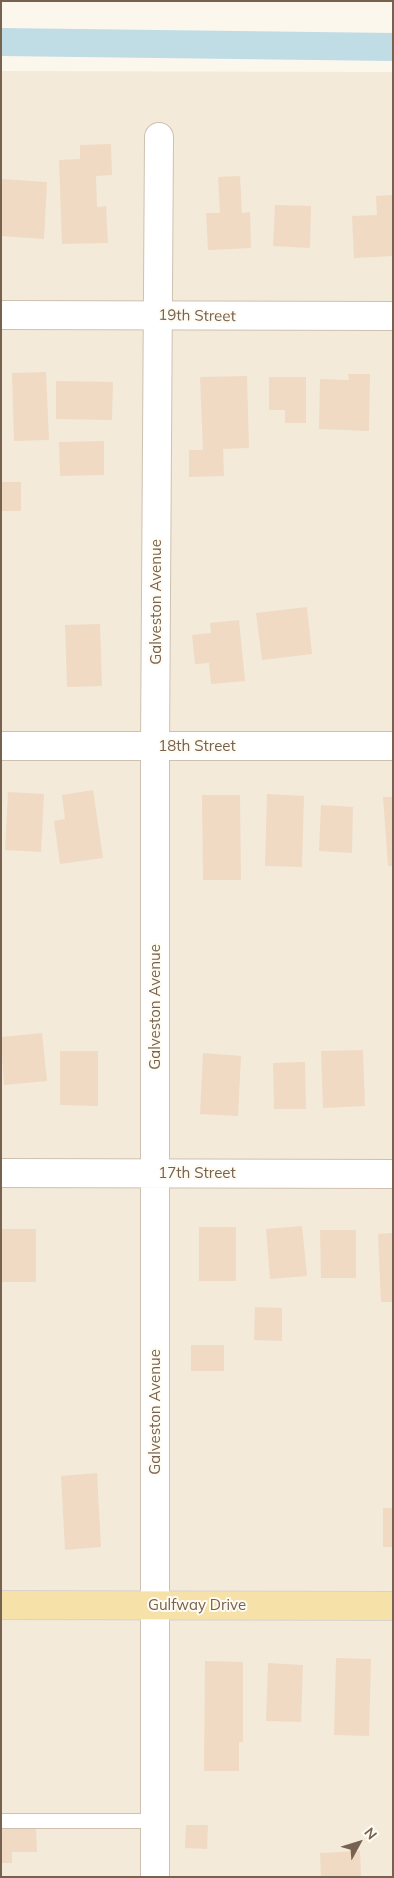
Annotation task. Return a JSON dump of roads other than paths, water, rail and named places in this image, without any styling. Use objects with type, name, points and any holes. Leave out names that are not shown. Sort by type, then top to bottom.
[{"type":"main road","name":"Gulfway Drive","points":[[1,1605],[393,1606]]},
{"type":"street","name":"Galveston Avenue","points":[[155,1877],[155,746],[159,137]]},
{"type":"street","name":"19th Street","points":[[1,315],[393,316]]},
{"type":"street","name":"18th Street","points":[[1,746],[393,746]]},
{"type":"street","name":"17th Street","points":[[1,1173],[393,1174]]},
{"type":"lane","points":[[1,1821],[155,1821]]},
{"type":"waterway","points":[[1,42],[393,47]]}]
